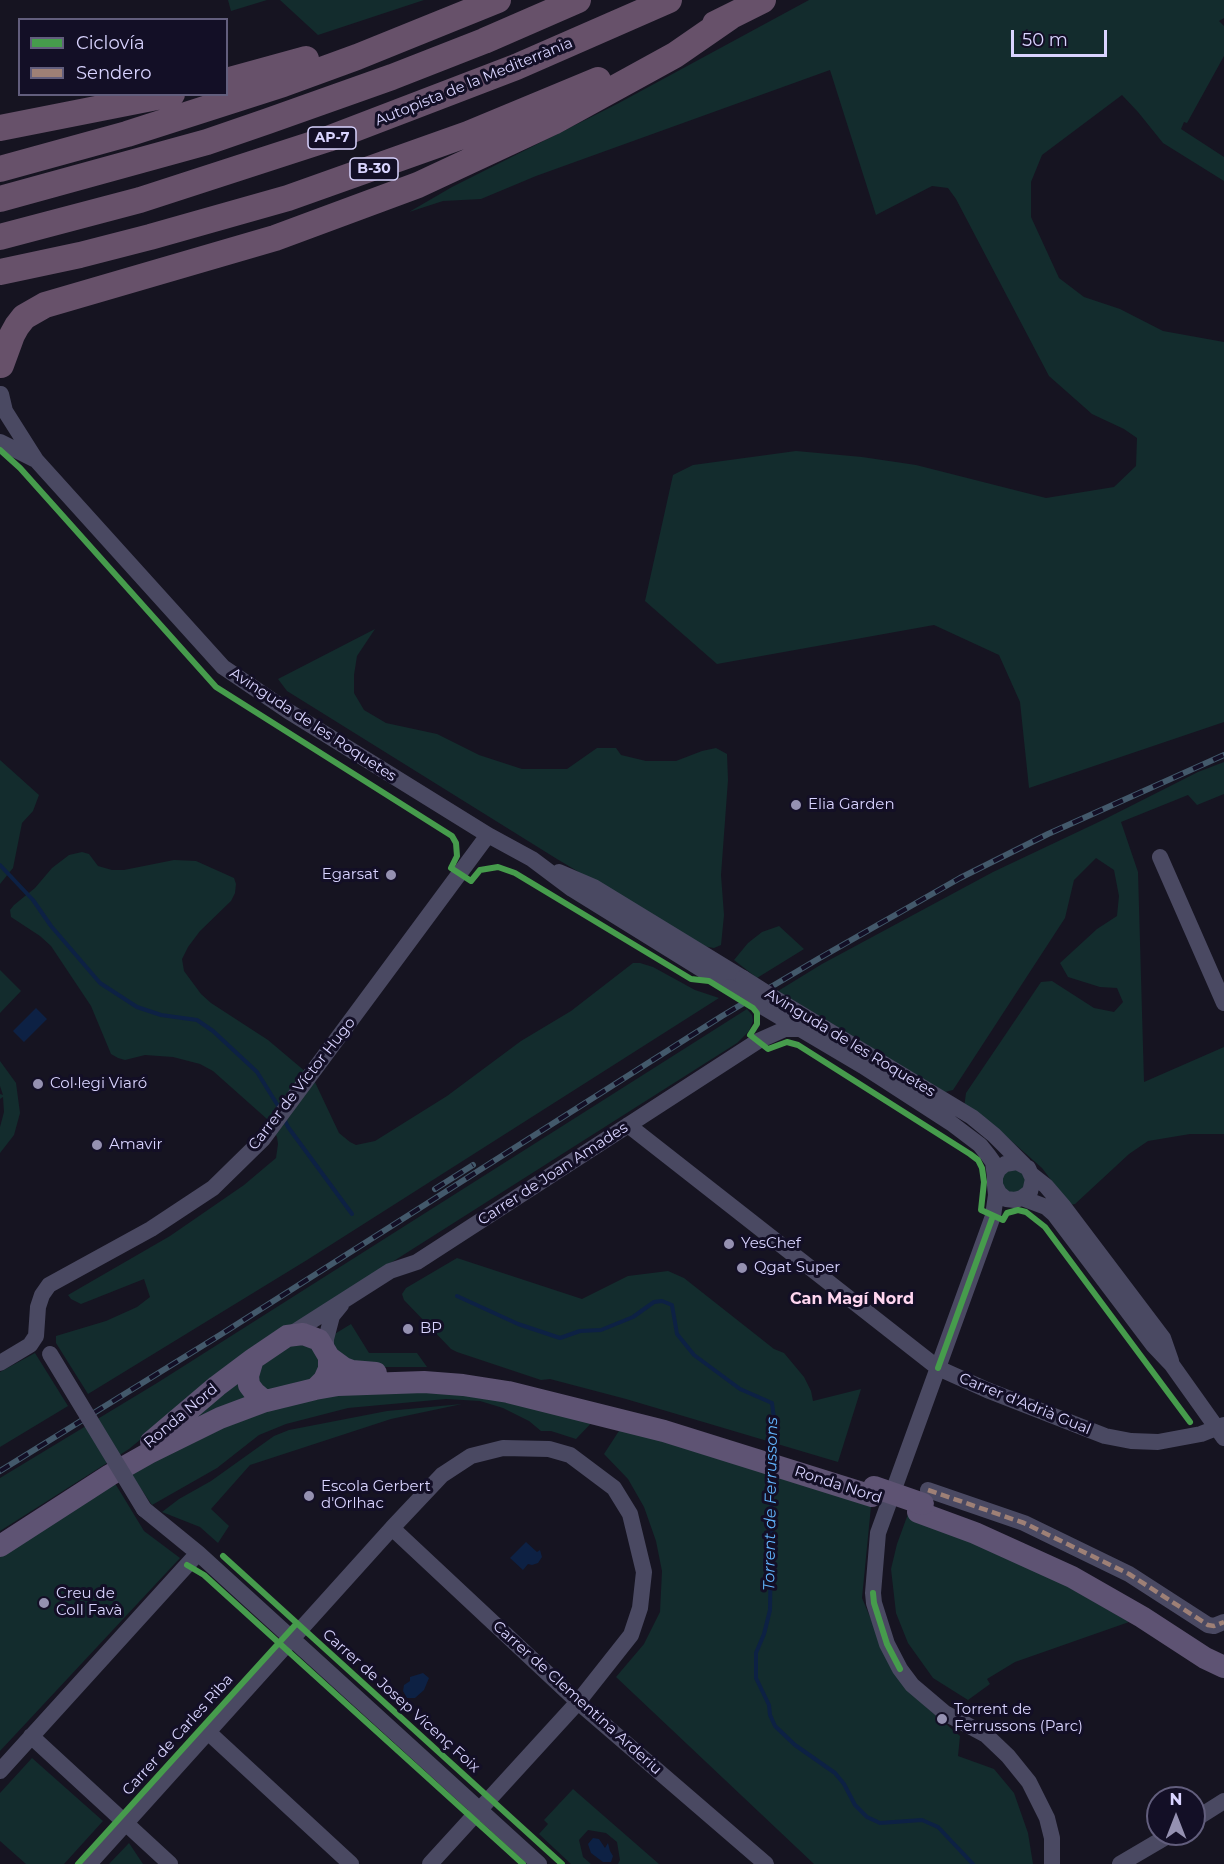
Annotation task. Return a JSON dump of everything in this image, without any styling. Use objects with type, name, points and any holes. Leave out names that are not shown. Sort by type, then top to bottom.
[{"type":"highway","points":[[228,80],[366,41],[489,0]]},
{"type":"highway","points":[[0,169],[127,134],[284,84],[498,0]]},
{"type":"highway","name":"AP-7","points":[[0,199],[207,142],[423,65],[578,0]]},
{"type":"highway","name":"Autopista de la Mediterrània","points":[[0,237],[140,200],[328,140],[495,75],[669,0]]},
{"type":"highway","name":"B-30","points":[[0,272],[150,237],[337,182],[522,113],[591,84],[763,0]]},
{"type":"highway","points":[[1,363],[17,326],[24,317],[45,305],[275,238],[418,185],[553,122],[675,55],[730,17]]},
{"type":"highway","points":[[0,128],[162,96]]},
{"type":"main road","name":"Ronda Nord","points":[[110,1475],[253,1359],[287,1336],[303,1334],[315,1337],[328,1354],[344,1368],[359,1372],[440,1372],[526,1386],[623,1410],[873,1492],[923,1502],[1008,1536],[1067,1564],[1129,1596],[1205,1647],[1224,1657]]},
{"type":"main road","points":[[315,1389],[327,1375],[328,1354]]},
{"type":"main road","points":[[253,1359],[248,1376],[249,1384],[255,1393],[268,1400]]},
{"type":"main road","name":"Ronda Nord","points":[[0,1546],[110,1475],[220,1418],[268,1400],[338,1385],[424,1382],[508,1392],[774,1459]]},
{"type":"main road","name":"Ronda Nord","points":[[923,1502],[975,1533],[1072,1577],[1142,1617],[1205,1658],[1224,1667]]},
{"type":"street","points":[[1,363],[3,380],[1,396]]},
{"type":"street","name":"Avinguda de les Roquetes","points":[[1,396],[5,411],[36,460],[223,667],[288,711],[538,864],[639,931],[950,1103],[994,1135],[1064,1207],[1163,1338],[1172,1365]]},
{"type":"street","name":"Avinguda de les Roquetes","points":[[0,442],[36,460]]},
{"type":"street","name":"Carrer de Víctor Hugo","points":[[36,1336],[38,1307],[42,1295],[50,1285],[151,1229],[213,1188],[270,1130],[488,835]]},
{"type":"street","points":[[1160,857],[1224,1003]]},
{"type":"street","points":[[538,864],[594,886],[719,964]]},
{"type":"street","name":"Avinguda de les Roquetes","points":[[639,931],[662,936],[704,963],[719,964],[721,972],[751,992],[779,1016],[951,1122],[980,1145]]},
{"type":"street","name":"Carrer de Joan Amades","points":[[758,1041],[774,1026],[779,1016]]},
{"type":"street","name":"Carrer de Joan Amades","points":[[287,1336],[390,1271],[417,1262],[758,1041],[785,1029],[799,1029]]},
{"type":"street","name":"Avinguda de les Roquetes","points":[[866,1068],[883,1071],[917,1093],[950,1103],[958,1118],[971,1127],[980,1145],[993,1162],[995,1181]]},
{"type":"street","name":"Carrer d'Adrià Gual","points":[[628,1125],[938,1368],[987,1390],[1105,1436],[1131,1441],[1158,1442],[1222,1430]]},
{"type":"street","points":[[995,1181],[999,1193],[1006,1199],[1022,1198],[1032,1187],[1028,1170],[1014,1162],[1005,1164],[998,1170],[995,1181],[993,1216],[878,1533],[873,1593],[880,1624],[891,1652],[912,1685],[945,1713],[986,1735],[1008,1756],[1029,1782],[1047,1818],[1052,1838],[1052,1864]]},
{"type":"street","name":"Avinguda de les Roquetes","points":[[1022,1198],[1046,1207],[1054,1214],[1153,1345],[1172,1365],[1222,1430]]},
{"type":"street","name":"Carrer de Joan Amades","points":[[328,1354],[326,1339],[332,1316],[345,1300]]},
{"type":"street","points":[[0,1363],[30,1345],[36,1336]]},
{"type":"street","name":"Carrer de Josep Vicenç Foix","points":[[36,1336],[50,1354],[144,1509],[198,1553],[540,1864]]},
{"type":"street","name":"Carrer de Carles Riba","points":[[89,1864],[442,1474],[471,1456],[503,1448],[549,1449],[570,1455],[614,1488],[630,1514],[644,1572],[640,1608],[631,1635],[578,1701],[430,1864]]},
{"type":"street","points":[[923,1502],[1024,1523],[1129,1574],[1208,1625],[1224,1623]]},
{"type":"street","name":"Carrer de Clementina Arderiu","points":[[392,1528],[578,1701],[761,1862]]},
{"type":"street","points":[[0,1771],[198,1553]]},
{"type":"street","points":[[208,1732],[351,1864]]},
{"type":"street","points":[[31,1736],[170,1864]]},
{"type":"street","points":[[1206,1812],[1224,1801]]},
{"type":"street","points":[[1120,1864],[1151,1846]]},
{"type":"street","points":[[1131,1864],[1151,1846]]},
{"type":"green space","points":[[228,0],[267,0],[231,11]]},
{"type":"green space","points":[[280,0],[424,0],[318,35]]},
{"type":"green space","points":[[809,0],[1224,0],[1224,18],[1219,21],[1224,26],[1224,56],[1187,123],[1184,122],[1181,129],[1224,157],[1224,181],[1163,143],[1122,95],[1042,155],[1031,182],[1031,217],[1059,278],[1084,297],[1120,309],[1163,331],[1224,342],[1224,722],[1029,788],[1020,702],[999,655],[934,625],[717,664],[645,601],[673,475],[693,465],[796,451],[862,457],[916,465],[1046,498],[1114,487],[1136,466],[1137,438],[1124,429],[1092,414],[1049,376],[956,199],[948,188],[932,186],[876,215],[830,70],[536,176],[481,199],[443,201],[409,212],[452,187],[617,104]]},
{"type":"green space","points":[[375,629],[357,656],[354,693],[364,710],[386,723],[437,734],[479,755],[522,769],[567,769],[597,748],[616,748],[621,755],[646,761],[676,761],[716,748],[727,754],[728,780],[721,875],[724,915],[721,945],[714,948],[703,946],[557,859],[287,691],[278,679]]},
{"type":"green space","points":[[0,760],[39,795],[33,811],[22,823],[13,868],[0,884]]},
{"type":"green space","points":[[1224,762],[1224,794],[1197,805],[1188,795],[1121,822],[1138,872],[1144,1082],[1224,1047],[1224,1134],[1190,1134],[1148,1141],[1129,1154],[1075,1204],[1070,1205],[1042,1168],[991,1123],[964,1108],[966,1093],[1041,982],[1052,981],[1094,1008],[1114,1012],[1123,1002],[1117,988],[1100,987],[1068,977],[1060,963],[1097,929],[1117,916],[1119,896],[1114,870],[1096,858],[1074,880],[1065,918],[953,1090],[945,1092],[778,991],[822,964],[993,872],[1198,772]]},
{"type":"green space","points":[[82,852],[89,854],[98,866],[112,870],[124,870],[174,860],[196,861],[234,878],[235,893],[231,901],[200,931],[188,947],[182,959],[184,971],[201,994],[211,1003],[268,1040],[313,1078],[339,1133],[356,1145],[375,1141],[447,1096],[521,1041],[571,1011],[633,963],[653,967],[695,990],[719,998],[307,1260],[88,1394],[56,1343],[56,1336],[106,1321],[137,1307],[150,1297],[144,1279],[81,1304],[68,1295],[170,1236],[244,1185],[276,1158],[278,1144],[277,1137],[267,1119],[213,1071],[200,1064],[173,1057],[145,1055],[125,1060],[111,1054],[91,1006],[51,946],[11,917],[10,910],[14,905],[35,888],[52,868],[69,855]]},
{"type":"green space","points":[[779,926],[804,949],[757,978],[734,960],[748,943],[762,932]]},
{"type":"green space","points":[[0,970],[21,991],[0,1013]]},
{"type":"green space","points":[[747,1009],[753,1021],[749,1031],[737,1043],[230,1365],[129,1449],[0,1531],[0,1478],[157,1383]]},
{"type":"green space","points":[[0,1061],[16,1083],[20,1113],[14,1135],[0,1153],[0,1127],[4,1112],[3,1097],[0,1099],[0,1094],[3,1095],[0,1086]]},
{"type":"green space","points":[[1008,1170],[1020,1170],[1026,1180],[1021,1192],[1008,1192],[1001,1184]]},
{"type":"green space","points":[[457,1258],[582,1299],[628,1276],[668,1271],[684,1278],[774,1349],[784,1353],[804,1377],[813,1401],[861,1389],[838,1462],[626,1399],[550,1379],[541,1380],[451,1349],[404,1300],[402,1294],[406,1288]]},
{"type":"green space","points":[[351,1324],[369,1353],[417,1353],[427,1367],[363,1367],[335,1354],[333,1335]]},
{"type":"green space","points":[[307,1342],[323,1359],[314,1381],[274,1393],[257,1388],[261,1361],[284,1346]]},
{"type":"green space","points":[[35,1353],[68,1406],[0,1447],[0,1372]]},
{"type":"green space","points":[[243,1375],[250,1398],[166,1438]]},
{"type":"green space","points":[[380,1383],[600,1414],[576,1439],[551,1431],[541,1431],[529,1421],[503,1408],[480,1401],[446,1399],[348,1408],[286,1424],[259,1435],[217,1468],[152,1505],[126,1467],[220,1418]]},
{"type":"green space","points":[[462,1404],[391,1419],[250,1465],[211,1509],[229,1526],[218,1543],[200,1527],[162,1512],[179,1499],[211,1481],[274,1436],[289,1430],[387,1411]]},
{"type":"green space","points":[[626,1420],[872,1496],[862,1598],[887,1657],[926,1707],[960,1736],[958,1756],[994,1769],[1014,1793],[1028,1833],[1033,1864],[814,1864],[616,1677],[644,1644],[660,1612],[662,1571],[656,1541],[644,1507],[628,1479],[604,1454]]},
{"type":"green space","points":[[110,1475],[144,1531],[180,1558],[0,1751],[0,1546]]},
{"type":"green space","points":[[908,1514],[1006,1551],[1129,1622],[1015,1662],[987,1679],[990,1684],[968,1700],[933,1678],[908,1643],[896,1613],[891,1569]]},
{"type":"green space","points":[[32,1758],[103,1821],[64,1864],[26,1864],[0,1841],[0,1793]]},
{"type":"green space","points":[[573,1789],[659,1864],[618,1864],[620,1860],[617,1842],[606,1833],[588,1830],[579,1840],[583,1857],[591,1864],[571,1864],[539,1834],[548,1824],[544,1820]]},
{"type":"green space","points":[[129,1843],[143,1864],[109,1864]]},
{"type":"water","points":[[36,1008],[47,1019],[24,1042],[13,1031]]},
{"type":"water","points":[[526,1542],[537,1552],[540,1550],[542,1557],[538,1563],[528,1564],[523,1570],[510,1558]]},
{"type":"water","points":[[423,1673],[429,1678],[424,1690],[415,1698],[407,1698],[403,1691],[404,1685],[410,1681],[410,1677]]},
{"type":"water","points":[[593,1838],[599,1839],[605,1848],[608,1843],[613,1856],[611,1862],[603,1862],[591,1853],[588,1844]]},
{"type":"waterway","name":"Torrent de Ferrussons","points":[[0,865],[33,900],[51,926],[100,983],[137,1007],[161,1015],[197,1020],[213,1031],[257,1072],[280,1109]]},
{"type":"waterway","name":"Torrent de Ferrussons","points":[[284,1118],[288,1127],[352,1214]]},
{"type":"waterway","name":"Torrent de Ferrussons","points":[[457,1296],[518,1324],[560,1338],[580,1331],[601,1330],[633,1317],[654,1302],[662,1301],[672,1305],[677,1334],[694,1355],[740,1389],[772,1403],[775,1426],[774,1457]]},
{"type":"waterway","name":"Torrent de Ferrussons","points":[[772,1474],[770,1610],[756,1653],[756,1678],[769,1705],[775,1726],[795,1745],[835,1773],[844,1784],[855,1805],[867,1817],[880,1823],[922,1820],[938,1827],[973,1864]]},
{"type":"railway","points":[[0,1471],[220,1335],[722,1016],[818,959],[960,878],[1048,834],[1224,755]]},
{"type":"railway","points":[[435,1189],[473,1165]]},
{"type":"marked path","points":[[928,1490],[1024,1523],[1129,1574],[1208,1625],[1214,1626],[1224,1622]]},
{"type":"cycle path","points":[[0,450],[20,468],[216,687],[452,836],[456,843],[457,856],[451,868],[471,881],[480,870],[498,867],[515,873],[691,979],[709,981],[753,1008],[757,1013],[757,1024],[750,1035],[768,1049],[787,1042],[798,1045],[978,1160],[984,1182],[981,1210],[1003,1220],[1007,1213],[1018,1210],[1026,1212],[1045,1227],[1190,1422]]},
{"type":"cycle path","points":[[938,1368],[993,1216]]},
{"type":"cycle path","points":[[223,1556],[562,1864]]},
{"type":"cycle path","points":[[187,1565],[204,1575],[523,1864]]},
{"type":"cycle path","points":[[873,1593],[887,1644],[900,1669]]},
{"type":"cycle path","points":[[78,1864],[297,1623]]},
{"type":"place","name":"Elia Garden","points":[[796,805]]},
{"type":"place","name":"Egarsat","points":[[391,875]]},
{"type":"place","name":"Col·legi Viaró","points":[[38,1084]]},
{"type":"place","name":"Amavir","points":[[97,1145]]},
{"type":"place","name":"YesChef","points":[[729,1244]]},
{"type":"place","name":"Qgat Super","points":[[742,1268]]},
{"type":"place","name":"BP","points":[[408,1329]]},
{"type":"place","name":"Escola Gerbert d'Orlhac","points":[[309,1496]]},
{"type":"place","name":"Creu de Coll Favà","points":[[44,1603]]},
{"type":"place","name":"Torrent de Ferrussons (Parc)","points":[[942,1719]]},
{"type":"district","name":"Can Magí Nord","points":[[852,1299]]}]
